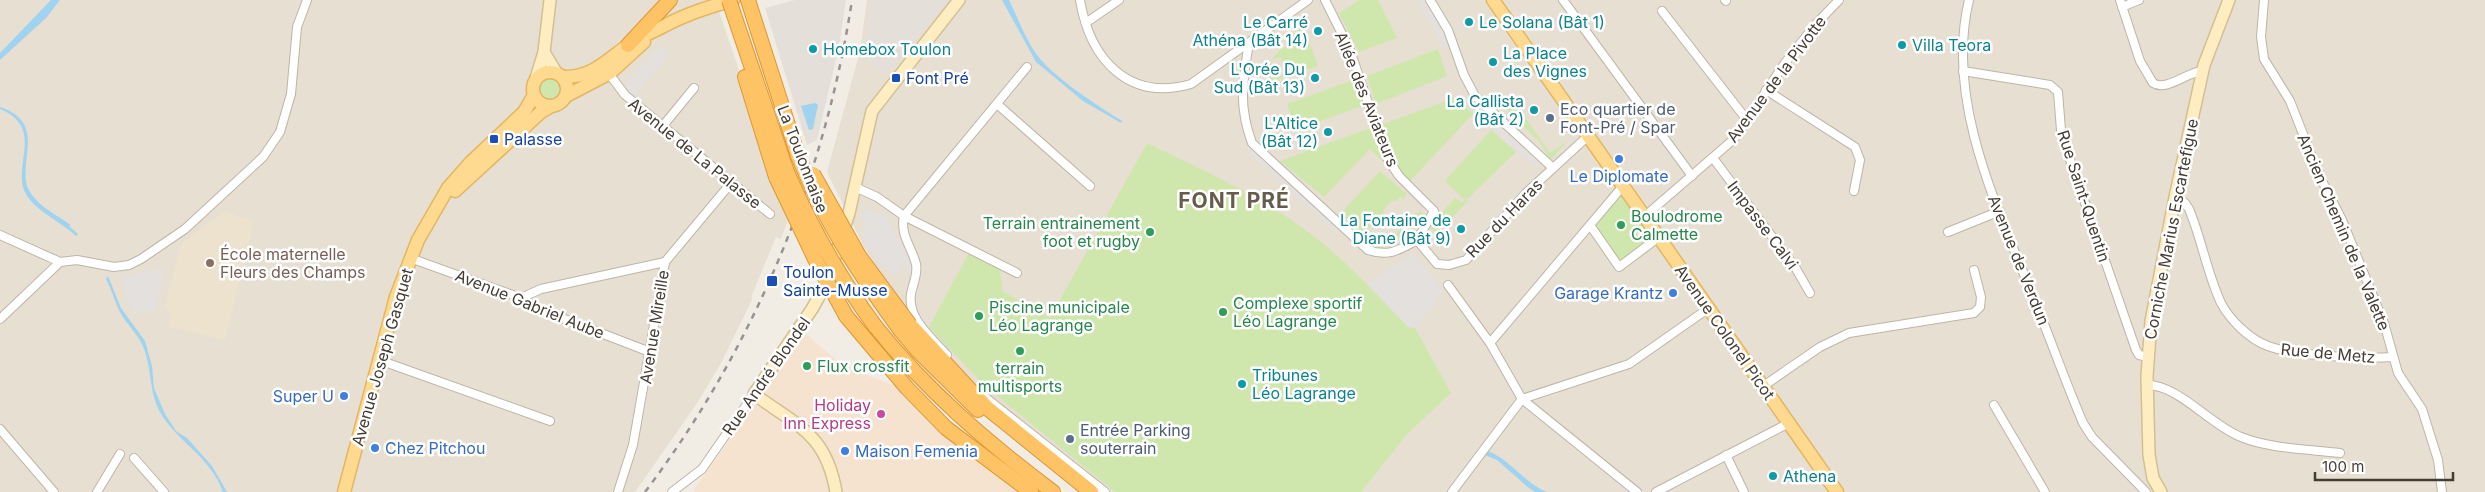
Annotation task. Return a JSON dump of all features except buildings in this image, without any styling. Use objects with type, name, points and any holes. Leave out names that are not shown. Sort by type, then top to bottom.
[{"type":"highway","points":[[628,45],[670,0]]},
{"type":"highway","name":"La Toulonnaise","points":[[731,0],[782,174],[836,270],[890,345],[946,404],[1008,458],[1053,492]]},
{"type":"highway","name":"La Toulonnaise","points":[[750,5],[798,156],[822,211],[841,245],[905,328],[957,391],[1076,492]]},
{"type":"highway","points":[[782,174],[836,300],[882,360],[946,428],[1031,492]]},
{"type":"highway","points":[[905,328],[987,408],[1091,492]]},
{"type":"main road","points":[[550,0],[544,52],[532,89],[540,104],[551,106],[560,103],[566,96],[606,70],[652,33]]},
{"type":"main road","points":[[536,78],[545,72],[580,76],[606,70],[628,45],[686,15],[731,0]]},
{"type":"main road","name":"Rue André Blondel","points":[[754,394],[824,288],[849,213],[872,111],[959,0]]},
{"type":"main road","name":"Avenue Colonel Picot","points":[[1493,0],[1837,492]]},
{"type":"main road","name":"Corniche Marius Escartefigue","points":[[2161,492],[2153,478],[2149,455],[2148,357],[2151,321],[2175,197],[2203,70],[2216,29],[2229,0]]},
{"type":"main road","points":[[544,52],[567,85],[566,96]]},
{"type":"main road","name":"Avenue Joseph Gasquet","points":[[509,134],[534,95]]},
{"type":"main road","name":"Avenue Joseph Gasquet","points":[[344,492],[396,297],[410,258],[429,219],[459,181],[490,151],[509,134],[551,106]]},
{"type":"main road","points":[[754,394],[801,427],[818,442],[830,467],[836,492]]},
{"type":"street","points":[[0,319],[59,262],[77,260],[114,267],[137,262],[185,229],[263,157],[280,132],[291,94],[298,27],[307,0]]},
{"type":"street","points":[[1080,0],[1090,39],[1112,70],[1144,86],[1168,90],[1191,84],[1308,0]]},
{"type":"street","points":[[1087,22],[1119,0]]},
{"type":"street","name":"Allée des Aviateurs","points":[[1325,0],[1350,50],[1386,156],[1398,176],[1434,211],[1417,240]]},
{"type":"street","points":[[1430,0],[1448,30],[1464,75],[1475,96],[1553,168]]},
{"type":"street","points":[[1563,0],[1692,176]]},
{"type":"street","name":"Avenue de la Pivotte","points":[[1645,216],[1734,139],[1766,90],[1815,25],[1839,0]]},
{"type":"street","name":"Avenue de Verdun","points":[[1969,0],[1963,28],[1963,71],[1981,162],[2083,423],[2092,437],[2146,492]]},
{"type":"street","points":[[2139,0],[2121,4],[2140,61],[2150,80],[2156,86],[2164,85],[2195,71],[2203,70]]},
{"type":"street","name":"Ancien Chemin de la Valette","points":[[2264,0],[2262,48],[2266,62],[2292,104],[2320,177],[2342,220],[2381,316],[2398,373],[2416,397],[2424,414],[2440,468],[2442,492]]},
{"type":"street","points":[[1662,11],[1747,120]]},
{"type":"street","points":[[1247,44],[1242,103],[1244,122],[1252,143],[1368,250],[1382,254],[1398,250],[1417,240]]},
{"type":"street","points":[[1028,67],[904,216],[902,228],[916,263],[917,276],[910,306],[917,321],[980,392],[1105,492]]},
{"type":"street","name":"Avenue de La Palasse","points":[[606,70],[625,95],[770,214]]},
{"type":"street","name":"Rue Saint-Quentin","points":[[1963,71],[2050,85],[2058,92],[2061,124],[2066,148],[2136,350],[2139,355],[2148,357]]},
{"type":"street","points":[[662,127],[694,88]]},
{"type":"street","points":[[1766,90],[1855,147],[1860,160],[1854,191]]},
{"type":"street","points":[[996,104],[1090,186]]},
{"type":"street","name":"Rue du Haras","points":[[1417,240],[1437,264],[1449,266],[1466,260],[1525,194],[1588,136]]},
{"type":"street","name":"Impasse Calvi","points":[[1713,158],[1795,267],[1810,294]]},
{"type":"street","name":"Avenue Mireille","points":[[618,492],[633,445],[665,262],[731,183]]},
{"type":"street","points":[[1490,343],[1623,186]]},
{"type":"street","points":[[854,187],[877,197],[904,216],[1017,272]]},
{"type":"street","name":"Rue de Metz","points":[[2175,197],[2185,203],[2190,209],[2212,280],[2224,308],[2231,318],[2254,338],[2266,346],[2285,351],[2364,358],[2392,357]]},
{"type":"street","points":[[1948,232],[2000,211]]},
{"type":"street","points":[[1590,225],[1619,267],[1659,236]]},
{"type":"street","points":[[0,235],[18,244],[57,258],[59,262]]},
{"type":"street","name":"Avenue Gabriel Aube","points":[[410,258],[521,298],[541,310],[650,352]]},
{"type":"street","points":[[521,298],[541,289],[665,262]]},
{"type":"street","points":[[1762,387],[1820,346],[1849,333],[1974,312],[1980,307],[1981,300],[1974,270]]},
{"type":"street","points":[[1448,285],[1490,343],[1522,399],[1637,492]]},
{"type":"street","points":[[1452,492],[1522,399],[1629,364],[1710,308]]},
{"type":"street","points":[[379,360],[550,421]]},
{"type":"street","points":[[2148,385],[2166,388],[2218,425],[2242,438],[2340,453]]},
{"type":"street","name":"Rue André Blondel","points":[[672,492],[702,468],[754,394]]},
{"type":"street","points":[[1994,405],[2045,492]]},
{"type":"street","points":[[1656,492],[1789,423]]},
{"type":"street","points":[[0,429],[54,492]]},
{"type":"street","points":[[97,492],[120,454]]},
{"type":"street","points":[[1726,455],[1744,492]]},
{"type":"street","points":[[134,458],[161,491]]},
{"type":"shaded area","points":[[0,0],[715,0],[764,143],[792,209],[781,239],[776,237],[752,295],[752,300],[721,363],[698,402],[635,492],[0,492]]},
{"type":"shaded area","points":[[795,0],[846,0],[839,47],[817,140],[807,145],[765,8]]},
{"type":"shaded area","points":[[867,0],[2485,0],[2485,492],[1096,492],[976,394],[916,330],[864,247],[827,172],[860,51]]},
{"type":"shaded area","points":[[872,0],[949,0],[886,75],[864,59]]},
{"type":"shaded area","points":[[1416,0],[1426,0],[1445,31],[1450,46],[1442,49],[1435,31]]},
{"type":"shaded area","points":[[659,45],[669,54],[633,98],[627,92],[626,84]]},
{"type":"shaded area","points":[[1546,83],[1579,132],[1571,131],[1538,84]]},
{"type":"shaded area","points":[[1481,107],[1542,162],[1536,169],[1476,113]]},
{"type":"shaded area","points":[[1248,141],[1347,232],[1336,233],[1247,151]]},
{"type":"shaded area","points":[[1543,170],[1545,172],[1521,193],[1460,261],[1458,259],[1519,191]]},
{"type":"shaded area","points":[[867,208],[886,217],[914,267],[912,281],[902,264],[898,275],[889,272],[889,264],[879,268],[860,234],[866,226],[861,213]]},
{"type":"shaded area","name":"École maternelle Fleurs des Champs","points":[[224,211],[254,221],[225,340],[168,327],[171,314],[164,308],[181,244]]},
{"type":"shaded area","points":[[1413,253],[1444,292],[1415,328],[1408,327],[1367,284]]},
{"type":"shaded area","points":[[155,268],[164,271],[155,311],[134,313],[126,300],[123,277]]},
{"type":"shaded area","points":[[806,334],[846,368],[897,386],[961,447],[1018,492],[692,492]]},
{"type":"green space","points":[[1360,0],[1378,0],[1397,38],[1359,52],[1339,13]]},
{"type":"green space","points":[[1302,22],[1318,66],[1255,87],[1255,84],[1286,73],[1281,57],[1271,60],[1281,49],[1297,42],[1294,33]]},
{"type":"green space","points":[[1438,49],[1447,76],[1376,104],[1367,76]]},
{"type":"green space","points":[[550,72],[557,73],[562,77],[566,82],[566,96],[562,101],[557,105],[550,106],[543,105],[538,101],[534,96],[533,89],[534,82],[538,77],[543,73]]},
{"type":"green space","points":[[1356,79],[1365,105],[1296,130],[1287,104]]},
{"type":"green space","points":[[1457,97],[1473,114],[1408,183],[1391,155],[1381,125]]},
{"type":"green space","points":[[1515,103],[1550,153],[1568,141],[1550,160],[1545,158],[1547,154],[1539,141],[1507,111]]},
{"type":"green space","points":[[1373,127],[1386,165],[1370,149],[1324,197],[1280,161]]},
{"type":"green space","points":[[1491,130],[1516,152],[1466,200],[1468,201],[1437,233],[1429,227],[1455,198],[1462,203],[1465,200],[1445,181]]},
{"type":"green space","name":"Complexe sportif Léo Lagrange","points":[[1147,143],[1243,190],[1297,224],[1327,247],[1369,286],[1408,327],[1415,328],[1451,393],[1407,434],[1361,492],[1115,492],[985,386],[929,327],[970,251],[1000,267],[1002,291],[1050,318]]},
{"type":"green space","points":[[1380,171],[1407,194],[1403,199],[1400,196],[1395,202],[1393,200],[1383,210],[1385,212],[1363,233],[1373,241],[1378,236],[1387,244],[1405,224],[1407,226],[1416,212],[1418,214],[1420,211],[1427,216],[1416,230],[1378,251],[1340,214]]},
{"type":"green space","points":[[1623,192],[1654,237],[1619,264],[1592,225]]},
{"type":"water","points":[[51,0],[60,0],[46,18],[0,60],[0,53]]},
{"type":"water","points":[[1002,0],[1009,0],[1029,42],[1044,64],[1076,91],[1122,121],[1121,123],[1083,101],[1036,62]]},
{"type":"water","points":[[815,103],[818,105],[813,129],[809,130],[801,106]]},
{"type":"water","points":[[0,107],[15,114],[23,123],[27,133],[26,180],[29,190],[37,201],[71,225],[69,226],[78,234],[76,236],[42,211],[26,194],[22,183],[25,148],[21,126],[14,117],[0,109]]},
{"type":"water","points":[[108,276],[121,308],[145,341],[152,366],[154,388],[165,414],[176,431],[187,438],[212,466],[227,492],[223,492],[218,480],[210,469],[167,423],[160,412],[154,397],[144,349],[119,310],[106,279]]},
{"type":"water","points":[[1488,451],[1504,460],[1531,483],[1547,492],[1535,492],[1529,488],[1497,460],[1485,455]]},
{"type":"railway","points":[[645,492],[684,437],[719,380],[751,320],[779,259],[803,196],[823,132],[840,66],[852,0]]},
{"type":"place","name":"Le Solana (Bât 1)","points":[[1469,22]]},
{"type":"place","name":"Le Carré Athéna (Bât 14)","points":[[1318,31]]},
{"type":"place","name":"Villa Teora","points":[[1902,45]]},
{"type":"place","name":"Homebox Toulon","points":[[813,49]]},
{"type":"place","name":"La Place des Vignes","points":[[1493,62]]},
{"type":"place","name":"Font Pré","points":[[896,78]]},
{"type":"place","name":"L'Orée Du Sud (Bât 13)","points":[[1315,78]]},
{"type":"place","name":"La Callista (Bât 2)","points":[[1534,110]]},
{"type":"place","name":"Eco quartier de Font-Pré / Spar","points":[[1550,118]]},
{"type":"place","name":"L'Altice (Bât 12)","points":[[1328,132]]},
{"type":"place","name":"Palasse","points":[[494,139]]},
{"type":"place","name":"Le Diplomate","points":[[1619,159]]},
{"type":"place","name":"Boulodrome Calmette","points":[[1621,225]]},
{"type":"place","name":"La Fontaine de Diane (Bât 9)","points":[[1461,229]]},
{"type":"place","name":"Terrain entrainement foot et rugby","points":[[1150,232]]},
{"type":"place","name":"École maternelle Fleurs des Champs","points":[[210,263]]},
{"type":"place","name":"Toulon Sainte-Musse","points":[[772,281]]},
{"type":"place","name":"Garage Krantz","points":[[1673,293]]},
{"type":"place","name":"Complexe sportif Léo Lagrange","points":[[1223,312]]},
{"type":"place","name":"Piscine municipale Léo Lagrange","points":[[979,316]]},
{"type":"place","name":"terrain multisports","points":[[1020,351]]},
{"type":"place","name":"Flux crossfit","points":[[807,366]]},
{"type":"place","name":"Tribunes Léo Lagrange","points":[[1242,384]]},
{"type":"place","name":"Super U","points":[[344,396]]},
{"type":"place","name":"Holiday Inn Express","points":[[881,414]]},
{"type":"place","name":"Entrée Parking souterrain","points":[[1070,439]]},
{"type":"place","name":"Chez Pitchou","points":[[375,448]]},
{"type":"place","name":"Maison Femenia","points":[[845,451]]},
{"type":"place","name":"Athena","points":[[1773,476]]},
{"type":"district","name":"FONT PRÉ","points":[[1234,201]]}]
